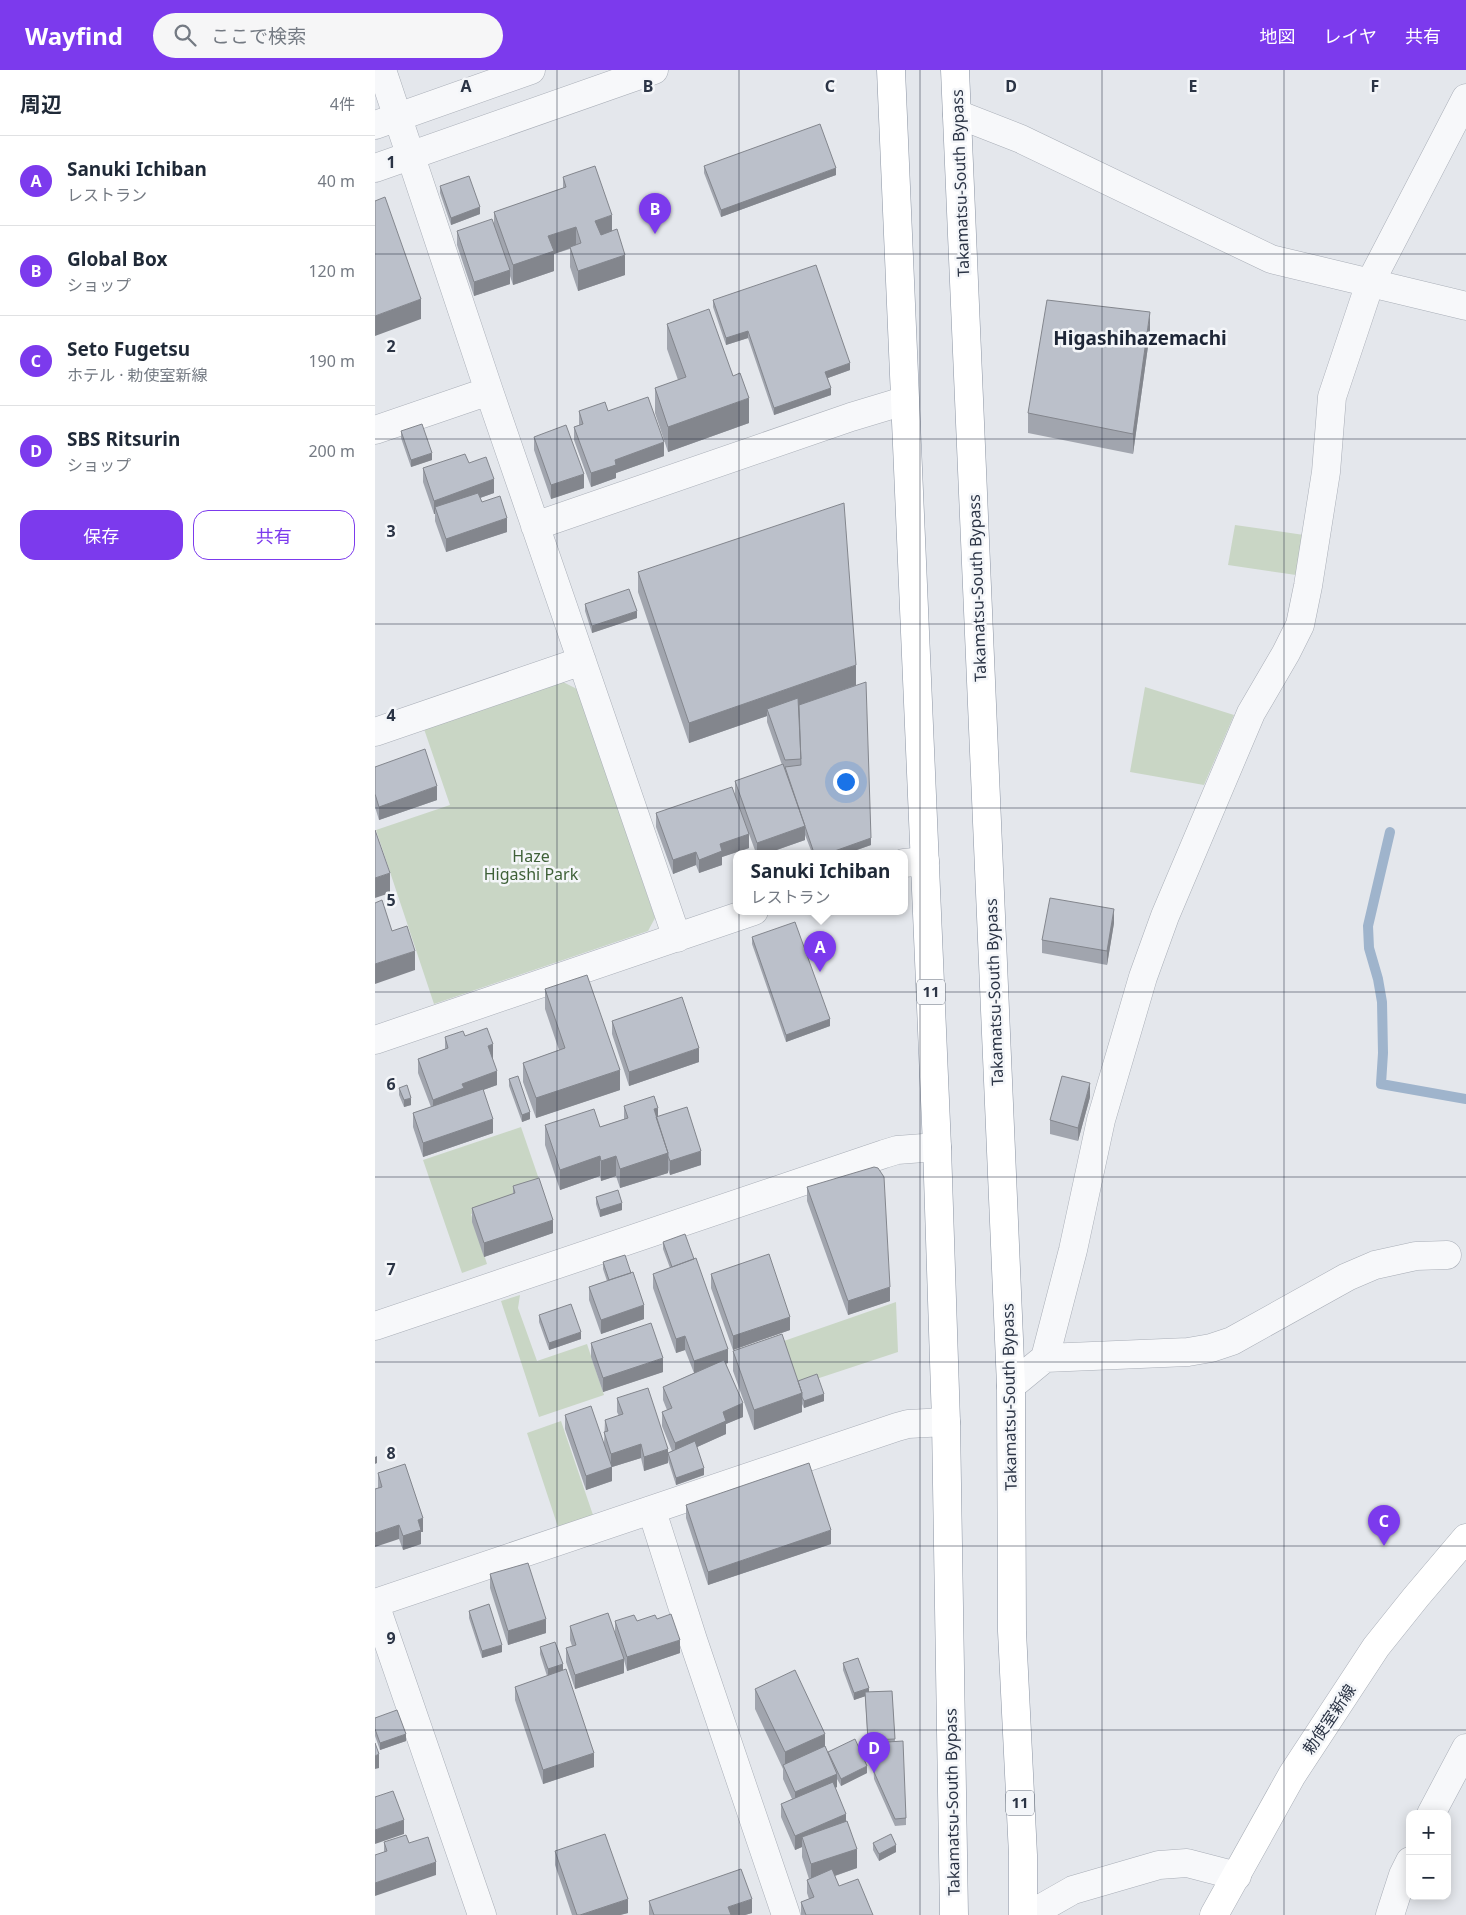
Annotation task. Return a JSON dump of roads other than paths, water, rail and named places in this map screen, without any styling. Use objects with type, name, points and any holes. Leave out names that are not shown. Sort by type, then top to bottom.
[{"type":"main road","name":"Takamatsu-South Bypass","points":[[891,70],[904,401],[914,862],[937,1147],[946,1422],[954,1915]]},
{"type":"main road","name":"Takamatsu-South Bypass","points":[[955,70],[1011,1386],[1012,1631],[1022,1847],[1023,1915]]},
{"type":"main road","name":"勅使室新線","points":[[1215,1915],[1291,1775],[1376,1647],[1466,1538]]},
{"type":"street","points":[[382,70],[386,121],[410,156],[677,938]]},
{"type":"street","points":[[386,121],[531,70]]},
{"type":"street","points":[[375,168],[653,70]]},
{"type":"street","points":[[1011,1386],[1045,1358],[1073,1250],[1101,1120],[1143,977],[1165,916],[1251,713],[1300,625],[1326,472],[1332,397],[1370,283],[1466,98]]},
{"type":"street","points":[[957,114],[1021,140],[1271,259],[1466,306]]},
{"type":"street","points":[[375,430],[489,391]]},
{"type":"street","points":[[535,526],[851,417],[904,401]]},
{"type":"street","points":[[375,732],[582,661]]},
{"type":"street","points":[[375,1040],[743,915]]},
{"type":"street","points":[[375,1326],[884,1154],[897,1150],[937,1147]]},
{"type":"street","points":[[1045,1358],[1188,1352],[1211,1348],[1239,1337],[1347,1277],[1375,1266],[1416,1256],[1447,1255]]},
{"type":"street","points":[[482,1915],[375,1604],[897,1427],[908,1424],[946,1422]]},
{"type":"street","points":[[652,1511],[693,1640],[786,1915]]},
{"type":"street","points":[[1433,1810],[1466,1748]]},
{"type":"street","points":[[1029,1915],[1073,1890],[1159,1865],[1187,1863],[1237,1876]]},
{"type":"street","points":[[1390,1915],[1406,1871]]},
{"type":"waterway","points":[[1390,832],[1368,926],[1369,948],[1382,1002],[1383,1053],[1381,1084],[1466,1099]]},
{"type":"place","name":"Global Box","points":[[655,234]]},
{"type":"place","name":"Sanuki Ichiban","points":[[820,972]]},
{"type":"place","name":"Seto Fugetsu","points":[[1384,1546]]},
{"type":"place","name":"SBS Ritsurin","points":[[874,1773]]},
{"type":"district","name":"Higashihazemachi","points":[[1140,338]]},
{"type":"park label","name":"Haze Higashi Park","points":[[531,865]]}]
